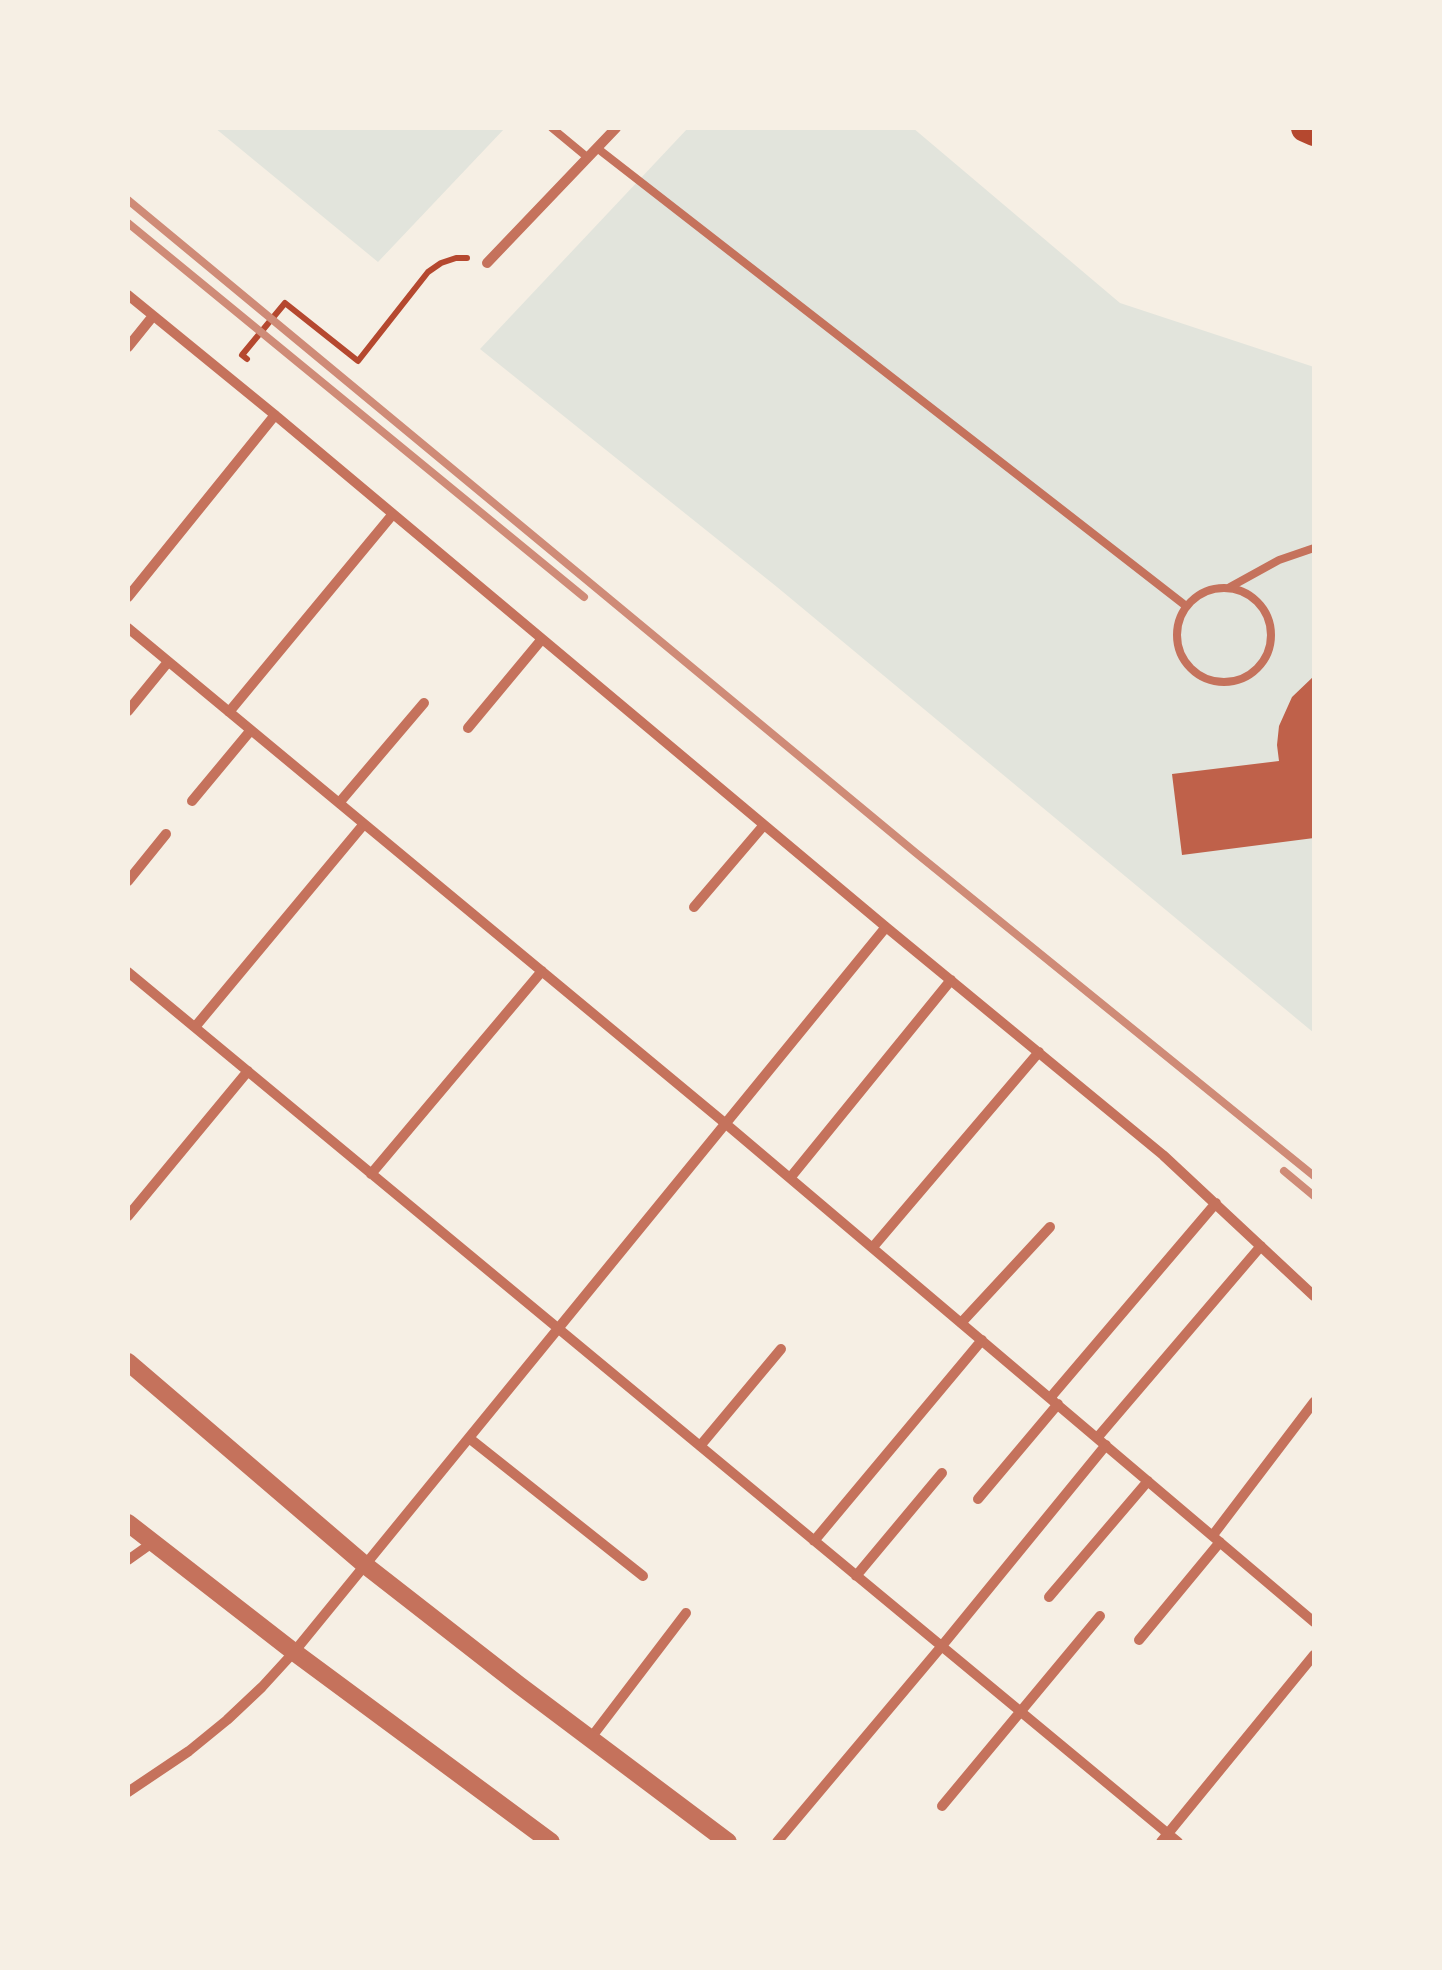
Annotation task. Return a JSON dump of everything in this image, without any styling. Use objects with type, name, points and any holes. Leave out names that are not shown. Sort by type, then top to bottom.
[{"type":"highway","points":[[1304,128],[1314,132]]},
{"type":"street","points":[[487,262],[616,128]]},
{"type":"street","points":[[128,296],[1164,1155],[1314,1296]]},
{"type":"street","points":[[128,347],[153,316]]},
{"type":"street","points":[[128,597],[276,416]]},
{"type":"street","points":[[229,712],[393,514]]},
{"type":"street","points":[[128,628],[726,1124],[1314,1622]]},
{"type":"street","points":[[468,728],[542,640]]},
{"type":"street","points":[[128,711],[168,662]]},
{"type":"street","points":[[340,803],[424,703]]},
{"type":"street","points":[[192,802],[251,730]]},
{"type":"street","points":[[194,1027],[364,824]]},
{"type":"street","points":[[694,907],[764,825]]},
{"type":"street","points":[[128,881],[166,834]]},
{"type":"street","points":[[128,1792],[227,1720],[294,1652],[886,927]]},
{"type":"street","points":[[371,1174],[542,971]]},
{"type":"street","points":[[128,972],[942,1646],[1165,1838],[1178,1842]]},
{"type":"street","points":[[790,1178],[952,980]]},
{"type":"street","points":[[872,1247],[1039,1052]]},
{"type":"street","points":[[128,1216],[248,1071]]},
{"type":"street","points":[[978,1500],[1216,1203]]},
{"type":"street","points":[[962,1323],[1050,1227]]},
{"type":"street","points":[[777,1842],[942,1646],[1101,1441],[1261,1246]]},
{"type":"street","points":[[814,1540],[982,1340]]},
{"type":"street","points":[[700,1446],[781,1349]]},
{"type":"street","points":[[128,1362],[365,1565],[728,1842]]},
{"type":"street","points":[[1139,1640],[1314,1402]]},
{"type":"street","points":[[469,1438],[643,1576]]},
{"type":"street","points":[[856,1576],[942,1473]]},
{"type":"street","points":[[1049,1596],[1148,1481]]},
{"type":"street","points":[[128,1523],[294,1652],[552,1842]]},
{"type":"street","points":[[128,1560],[152,1543]]},
{"type":"street","points":[[590,1739],[686,1613]]},
{"type":"street","points":[[942,1806],[1100,1616]]},
{"type":"street","points":[[1165,1838],[1314,1655]]},
{"type":"lane","points":[[552,128],[587,158]]},
{"type":"lane","points":[[596,148],[1186,606]]},
{"type":"lane","points":[[1230,587],[1251,594],[1267,611],[1273,633],[1268,655],[1254,674],[1232,682],[1209,681],[1190,669],[1178,649],[1177,626],[1186,606],[1205,590],[1230,587],[1279,560],[1314,548]]},
{"type":"path","points":[[242,355],[285,303],[358,361],[428,272],[456,258],[487,262]]},
{"type":"shaded area","points":[[215,128],[505,128],[378,262]]},
{"type":"shaded area","points":[[688,128],[913,128],[1120,303],[1314,367],[1314,1033],[777,587],[480,349]]},
{"type":"building","points":[[1314,676],[1314,838],[1182,855],[1172,774],[1279,761],[1279,726],[1292,697]]},
{"type":"railway","points":[[128,200],[916,853],[1314,1176]]},
{"type":"railway","points":[[128,223],[584,597]]},
{"type":"railway","points":[[1284,1171],[1314,1196]]}]
